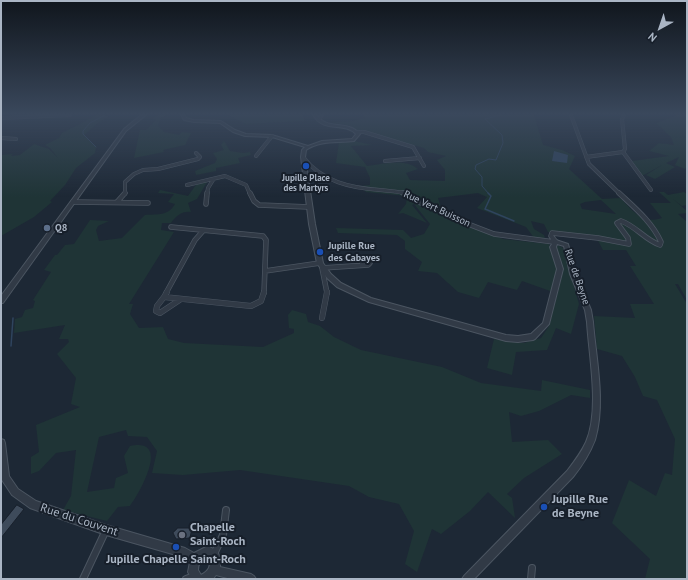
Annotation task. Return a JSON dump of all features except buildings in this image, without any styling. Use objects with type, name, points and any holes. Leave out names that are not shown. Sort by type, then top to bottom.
[{"type":"street","points":[[1,301],[116,142]]},
{"type":"street","points":[[256,156],[267,142]]},
{"type":"street","points":[[291,142],[304,150]]},
{"type":"street","points":[[304,150],[322,142]]},
{"type":"street","points":[[397,142],[413,147],[424,166]]},
{"type":"street","points":[[555,242],[551,236],[552,233],[629,244],[628,238],[617,223],[621,221],[641,231],[655,244],[661,244],[657,232],[644,216],[589,164],[581,142]]},
{"type":"street","points":[[623,152],[625,149],[624,142]]},
{"type":"street","points":[[304,150],[309,207],[327,294],[322,318]]},
{"type":"street","name":"Rue Vert Buisson","points":[[304,150],[310,166],[331,180],[354,188],[407,193],[421,202],[444,210],[468,224],[494,234],[555,242]]},
{"type":"street","points":[[586,157],[623,152]]},
{"type":"street","points":[[623,152],[651,190]]},
{"type":"street","points":[[117,202],[126,192],[125,182],[134,174],[198,160],[200,157],[196,153]]},
{"type":"street","points":[[385,161],[420,158]]},
{"type":"street","points":[[187,185],[225,176],[246,185],[254,201],[259,205],[309,207]]},
{"type":"street","points":[[206,204],[208,188],[213,180]]},
{"type":"street","points":[[73,202],[148,203]]},
{"type":"street","points":[[164,297],[251,306],[258,304],[263,300],[264,294],[266,240],[263,236],[203,231],[171,226]]},
{"type":"street","points":[[181,299],[165,311],[160,313],[156,311],[157,306],[164,297],[195,240],[203,231]]},
{"type":"street","name":"Rue de Beyne","points":[[321,265],[339,285],[369,300],[518,340],[533,337],[546,324],[560,268],[553,247],[555,242],[566,245],[574,274],[588,310],[596,410],[591,439],[579,463],[566,478],[467,579]]},
{"type":"street","points":[[265,271],[321,265],[362,265]]},
{"type":"street","name":"Rue du Couvent","points":[[1,443],[5,477],[15,492],[33,505],[106,530],[185,553],[194,560]]},
{"type":"street","points":[[204,579],[211,575],[214,570],[216,562],[214,554],[223,535],[226,510]]},
{"type":"street","points":[[83,579],[106,530]]},
{"type":"street","points":[[193,578],[192,566],[194,560],[200,553],[208,551],[214,554]]},
{"type":"street","points":[[531,579],[532,568]]},
{"type":"street","points":[[214,570],[251,579]]},
{"type":"green space","points":[[51,142],[91,142],[96,147],[95,153],[76,168],[65,185],[50,201],[52,202],[34,217],[1,236],[1,155],[20,155],[34,144],[49,149],[58,158],[50,148],[45,145]]},
{"type":"green space","points":[[137,142],[186,142],[185,145],[163,150],[164,152],[134,158]]},
{"type":"green space","points":[[225,142],[230,151],[243,153],[250,152],[251,155],[238,158],[240,163],[216,168],[216,171],[196,175],[195,171],[215,163],[217,159],[213,153],[224,150],[221,145]]},
{"type":"green space","points":[[339,142],[359,142],[372,145],[351,146],[367,166],[387,163],[407,164],[418,169],[406,173],[410,180],[445,181],[445,170],[437,160],[446,156],[428,152],[424,148],[402,142],[542,142],[543,145],[562,150],[575,156],[569,169],[602,199],[620,198],[638,215],[648,220],[662,218],[650,203],[671,203],[659,192],[664,192],[668,195],[684,192],[687,194],[687,205],[682,206],[673,199],[687,211],[687,213],[678,214],[687,222],[687,300],[678,284],[675,284],[687,304],[687,579],[645,579],[650,559],[612,523],[629,480],[656,496],[665,473],[672,475],[675,439],[657,400],[643,396],[635,377],[622,356],[597,349],[594,316],[635,318],[630,304],[654,304],[630,266],[636,266],[626,250],[603,250],[596,237],[548,232],[544,224],[531,221],[534,229],[544,235],[546,241],[535,239],[526,227],[477,208],[487,197],[478,193],[438,198],[442,211],[467,225],[503,239],[549,244],[558,268],[553,292],[522,281],[517,290],[488,282],[479,298],[458,292],[437,273],[418,271],[422,262],[405,249],[405,241],[397,235],[338,233],[336,228],[403,230],[411,238],[424,234],[430,224],[414,204],[412,205],[427,223],[403,213],[398,214],[406,204],[407,196],[366,192],[361,186],[370,185],[370,178],[365,167],[336,163]],"holes":[[[601,200],[616,214],[582,209],[580,204]]]},
{"type":"green space","points":[[673,142],[687,142],[687,166],[685,169],[675,165],[679,157],[666,163],[675,167],[655,179],[646,175],[662,165],[642,176],[632,161],[669,156],[649,151],[659,143],[674,145]]},
{"type":"green space","points":[[198,182],[207,182],[197,199],[188,203],[191,212],[180,214],[171,223],[162,223],[161,230],[174,232],[129,304],[133,304],[130,314],[139,328],[163,327],[168,339],[184,343],[263,347],[294,333],[294,329],[289,328],[288,315],[292,310],[306,314],[308,322],[320,326],[334,337],[361,350],[442,367],[481,383],[541,391],[542,380],[590,390],[590,398],[571,395],[539,411],[521,416],[509,412],[512,442],[548,440],[562,454],[524,478],[507,494],[512,498],[515,518],[488,492],[470,511],[441,534],[432,529],[417,572],[405,564],[414,531],[399,504],[369,497],[349,486],[240,470],[183,475],[152,473],[157,451],[147,437],[128,436],[126,430],[99,437],[87,492],[114,488],[116,478],[128,473],[124,456],[130,446],[142,445],[149,449],[151,457],[150,467],[146,478],[130,506],[118,507],[107,521],[63,510],[71,496],[76,450],[56,453],[39,471],[31,474],[31,457],[39,452],[36,425],[80,407],[71,404],[76,378],[57,354],[69,342],[68,339],[59,339],[65,325],[14,333],[15,319],[22,317],[25,310],[33,308],[35,301],[33,300],[51,272],[44,270],[55,255],[57,255],[65,245],[74,244],[90,220],[109,221],[98,226],[96,230],[99,241],[122,238],[145,215],[162,214],[172,208],[175,204],[168,202],[174,194],[158,193],[160,190],[188,196]]},
{"type":"green space","points":[[558,245],[563,248],[579,304],[571,334],[556,328],[547,350],[516,352],[512,375],[487,368],[494,339],[524,343],[541,338],[549,326],[561,280],[562,267],[556,248]]},
{"type":"water","points":[[554,151],[568,155],[567,163],[552,161]]},
{"type":"waterway","points":[[91,142],[96,147]]},
{"type":"waterway","points":[[489,194],[482,186],[482,177],[475,169],[476,165],[489,159],[496,160],[503,142]]},
{"type":"waterway","points":[[489,194],[491,196],[485,209],[514,221]]},
{"type":"waterway","points":[[11,346],[13,318]]},
{"type":"place","name":"Jupille Place des Martyrs","points":[[306,166]]},
{"type":"place","name":"Q8","points":[[47,228]]},
{"type":"place","name":"Jupille Rue des Cabayes","points":[[320,252]]},
{"type":"place","name":"Jupille Rue de Beyne","points":[[544,507]]},
{"type":"place","name":"Chapelle Saint-Roch","points":[[182,535]]},
{"type":"place","name":"Jupille Chapelle Saint-Roch","points":[[176,547]]}]
